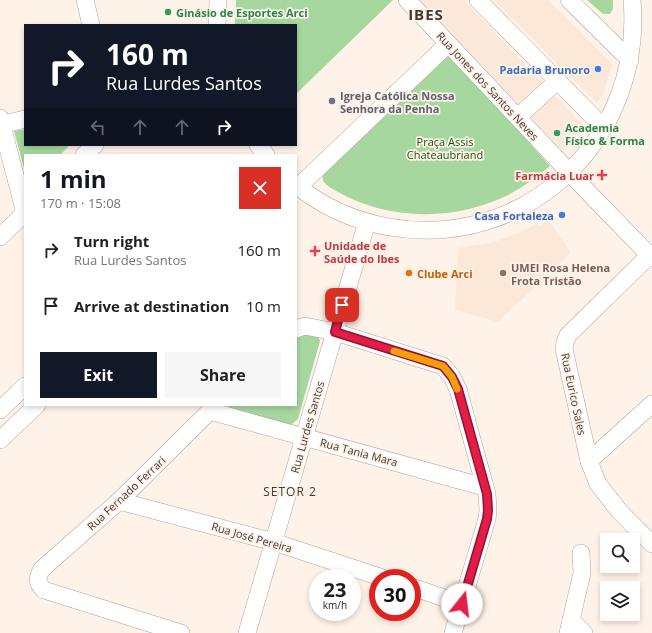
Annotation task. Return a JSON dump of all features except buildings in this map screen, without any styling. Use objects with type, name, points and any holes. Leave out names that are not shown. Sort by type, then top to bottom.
[{"type":"street","points":[[85,0],[91,24]]},
{"type":"street","points":[[217,24],[218,0]]},
{"type":"street","name":"Rua Jones dos Santos Neves","points":[[407,0],[651,255]]},
{"type":"street","points":[[478,0],[604,128]]},
{"type":"street","points":[[569,0],[630,60]]},
{"type":"street","points":[[448,44],[297,186],[320,202],[339,212],[367,222],[399,229],[448,229],[483,222],[503,216],[522,207],[557,183],[570,172],[587,153],[604,128],[619,99],[626,79],[633,37],[632,0]]},
{"type":"street","points":[[518,117],[557,80]]},
{"type":"street","points":[[24,119],[0,122],[24,209]]},
{"type":"street","points":[[85,154],[94,146]]},
{"type":"street","points":[[259,146],[265,154]]},
{"type":"street","points":[[0,237],[24,214]]},
{"type":"street","name":"Rua Lurdes Santos","points":[[247,633],[367,222]]},
{"type":"street","name":"Rua Eurico Sales","points":[[651,255],[568,334],[565,342],[565,356],[589,461],[598,484],[609,499],[652,544]]},
{"type":"street","points":[[297,329],[305,326],[335,332],[443,366],[448,370],[458,389],[488,501],[487,519],[453,633]]},
{"type":"street","points":[[0,410],[24,387]]},
{"type":"street","points":[[589,461],[652,404]]},
{"type":"street","points":[[0,440],[36,406]]},
{"type":"street","name":"Rua Tania Mara","points":[[213,408],[304,437],[484,487]]},
{"type":"street","name":"Rua Fernado Ferrari","points":[[181,633],[44,590],[39,586],[37,580],[38,574],[42,569],[119,501],[213,408]]},
{"type":"street","name":"Rua José Pereira","points":[[119,501],[274,542],[369,573]]},
{"type":"street","points":[[581,553],[582,573],[569,626],[584,633]]},
{"type":"street","points":[[421,591],[462,604]]},
{"type":"shaded area","points":[[419,0],[464,0],[584,126],[563,151]]},
{"type":"shaded area","points":[[494,0],[548,0],[612,64],[603,94],[597,103]]},
{"type":"shaded area","name":"UMEI Rosa Helena Frota Tristão","points":[[548,219],[571,253],[498,322],[455,310],[458,248],[494,242],[523,231],[536,224],[540,227]]},
{"type":"green space","points":[[236,0],[393,0],[297,93],[297,24],[235,24]]},
{"type":"green space","points":[[587,0],[613,0],[613,9],[610,14],[603,14]]},
{"type":"green space","name":"Praça Assis Chateaubriand","points":[[450,54],[550,166],[519,189],[488,204],[467,210],[445,213],[400,213],[358,202],[326,185],[322,177],[323,173]]},
{"type":"green space","points":[[24,129],[24,146],[69,146],[61,154],[24,154],[24,168],[14,131]]},
{"type":"green space","points":[[302,334],[318,336],[320,341],[298,419],[292,424],[288,425],[229,408],[228,406],[297,406],[297,337]]},
{"type":"slow traffic","points":[[394,351],[443,366],[448,370],[457,389]]},
{"type":"place","name":"Ginásio de Esportes Arci","points":[[168,12]]},
{"type":"place","name":"Padaria Brunoro","points":[[598,69]]},
{"type":"place","name":"Igreja Católica Nossa Senhora da Penha","points":[[332,101]]},
{"type":"place","name":"Academia Físico & Forma","points":[[557,133]]},
{"type":"place","name":"Farmácia Luar","points":[[602,175]]},
{"type":"place","name":"Casa Fortaleza","points":[[562,215]]},
{"type":"place","name":"Unidade de Saúde do Ibes","points":[[315,251]]},
{"type":"place","name":"Clube Arci","points":[[409,273]]},
{"type":"place","name":"UMEI Rosa Helena Frota Tristão","points":[[503,273]]},
{"type":"district","name":"IBES","points":[[426,14]]},
{"type":"district","name":"SETOR 2","points":[[290,491]]},
{"type":"route","points":[[342,305],[335,332],[443,366],[448,370],[458,389],[488,501],[487,519],[462,604]]}]
